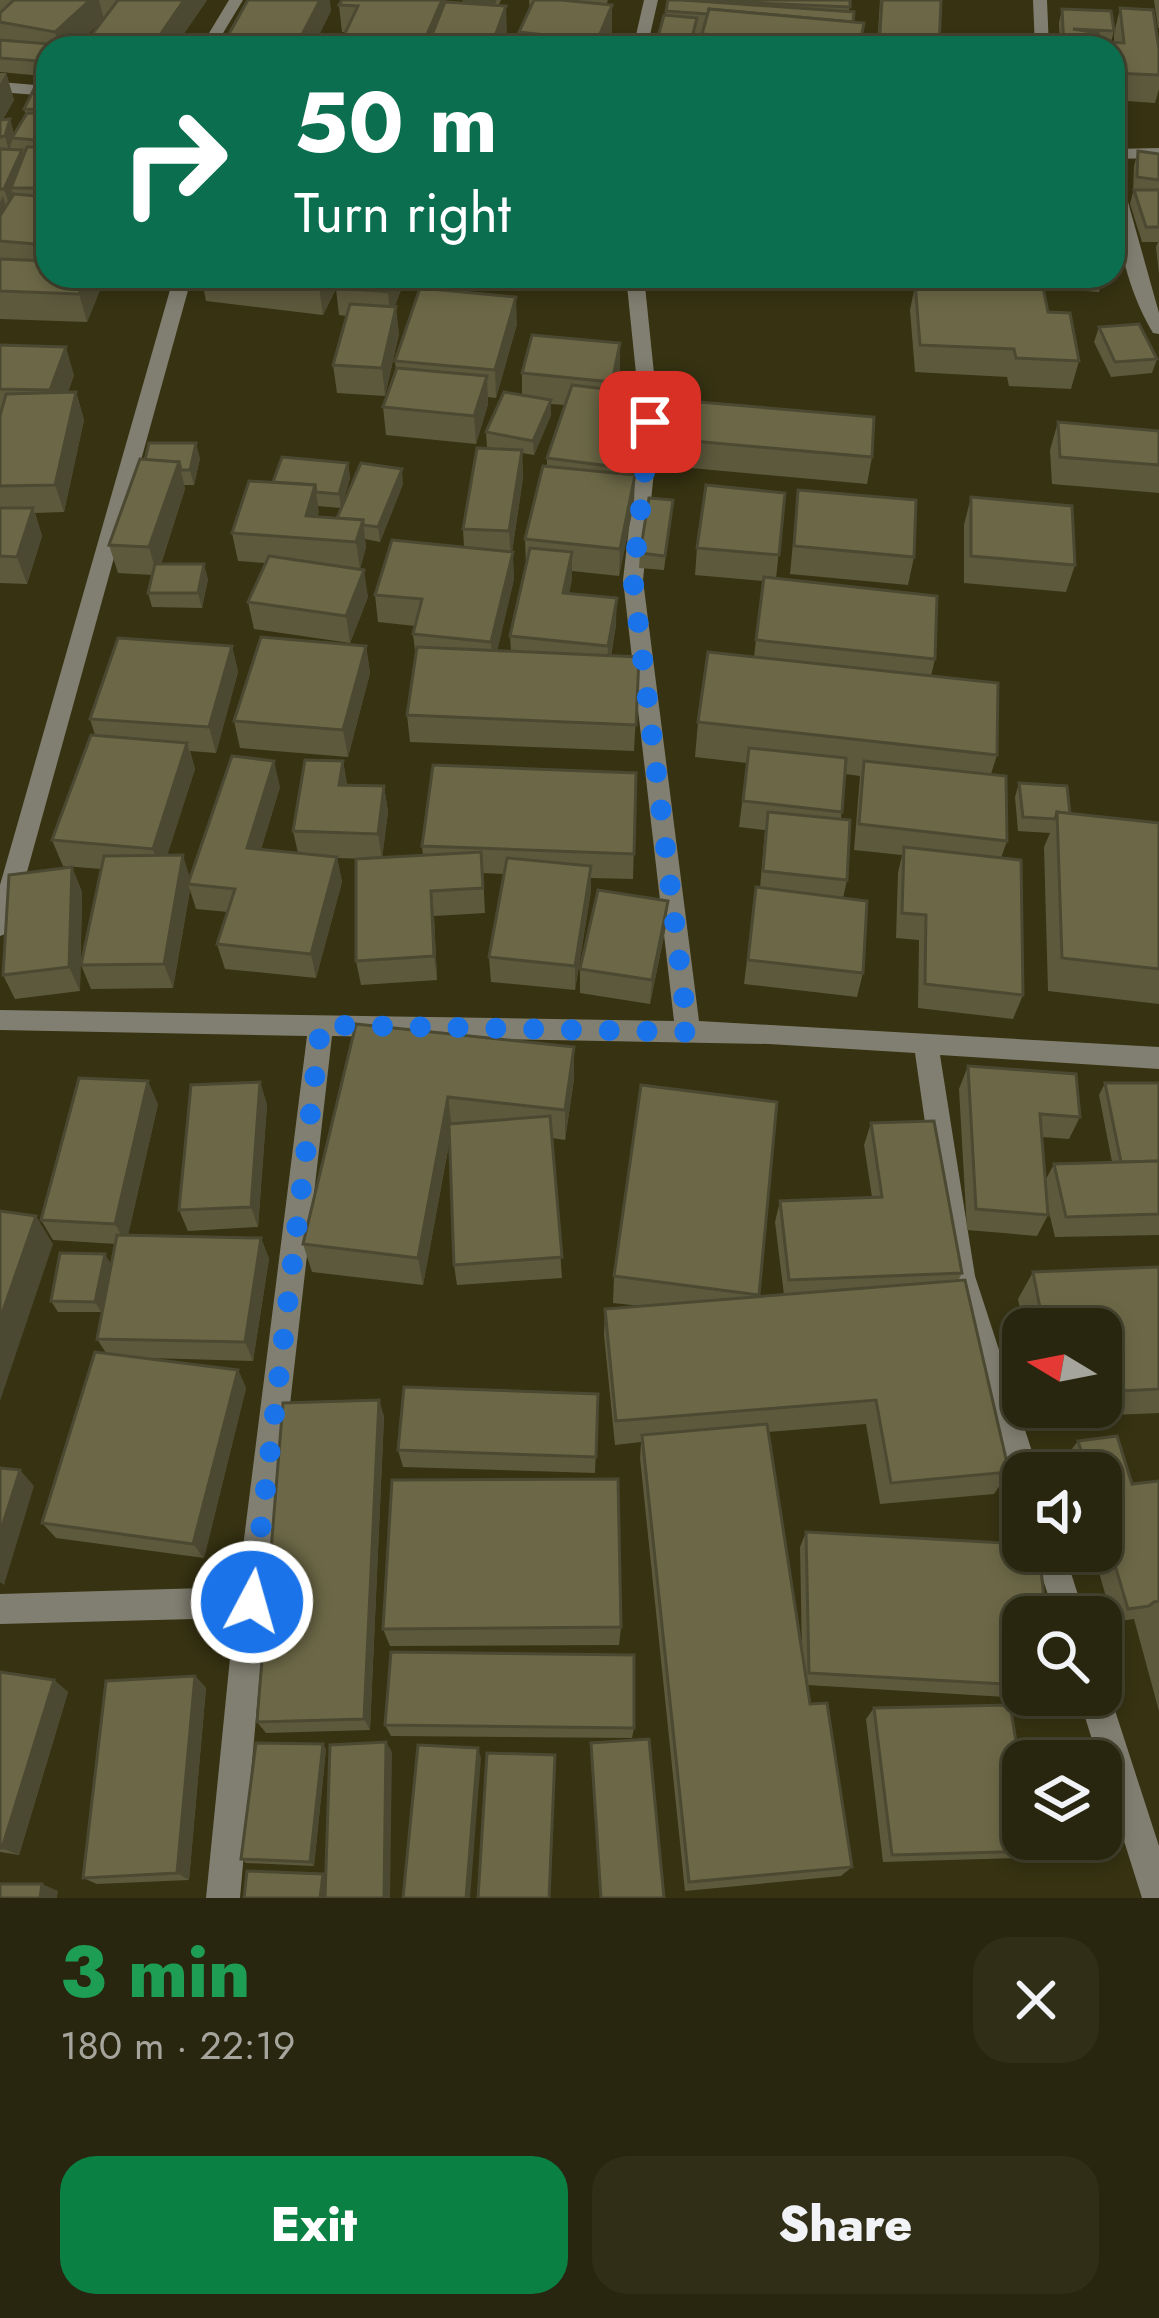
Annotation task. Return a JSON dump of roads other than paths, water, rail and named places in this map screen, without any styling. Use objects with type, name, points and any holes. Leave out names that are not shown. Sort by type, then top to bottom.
[{"type":"street","points":[[214,36],[236,0]]},
{"type":"street","points":[[643,36],[651,0]]},
{"type":"street","points":[[1040,0],[1042,36]]},
{"type":"street","points":[[0,87],[36,90]]},
{"type":"street","points":[[1125,154],[1159,153]]},
{"type":"street","points":[[1125,223],[1147,307],[1159,329]]},
{"type":"street","points":[[0,926],[180,288]]},
{"type":"street","points":[[636,288],[650,422],[633,580],[688,1032]]},
{"type":"street","points":[[0,1021],[688,1032],[1159,1058]]},
{"type":"street","points":[[223,1898],[252,1602],[321,1025]]},
{"type":"street","points":[[926,1042],[961,1276],[1017,1452]]},
{"type":"street","points":[[0,1610],[252,1602]]},
{"type":"street","points":[[1101,1716],[1159,1898]]}]
